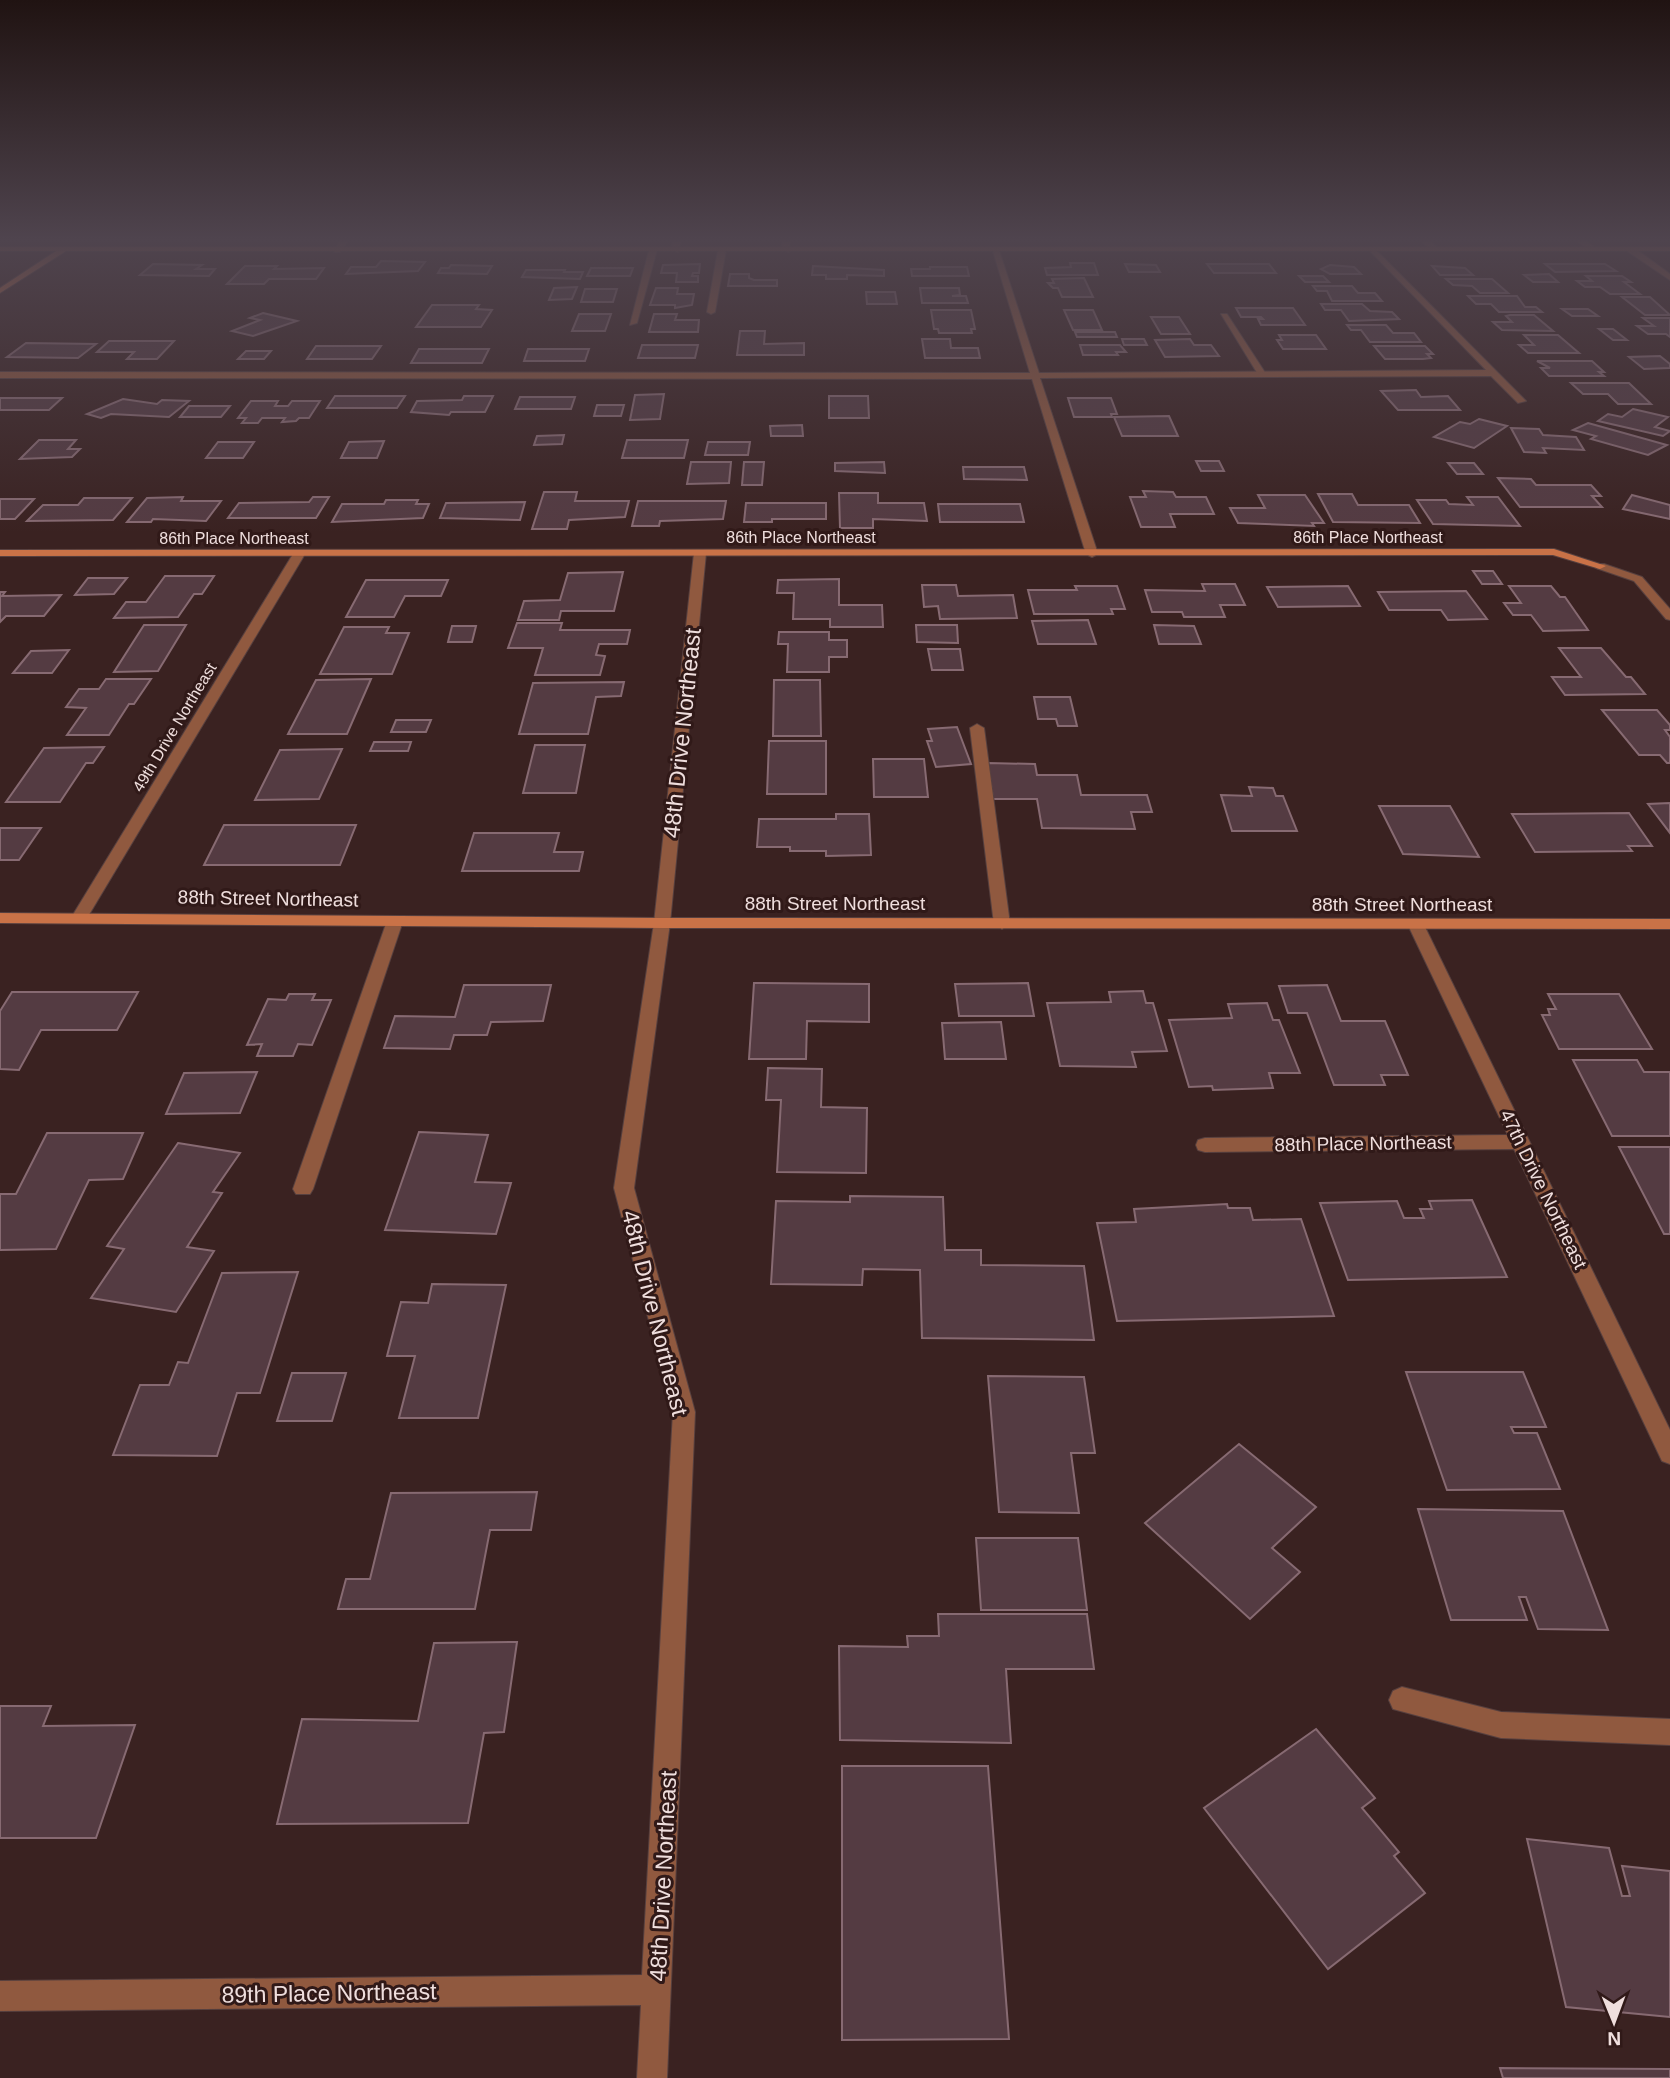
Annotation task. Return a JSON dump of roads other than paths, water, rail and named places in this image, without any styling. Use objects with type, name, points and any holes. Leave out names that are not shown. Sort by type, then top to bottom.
[{"type":"street","points":[[1024,338],[1092,554]]},
{"type":"street","points":[[1238,338],[1262,374]]},
{"type":"street","points":[[1461,338],[1521,401]]},
{"type":"street","points":[[0,375],[1036,376],[1495,373]]},
{"type":"street","name":"86th Place Northeast","points":[[0,553],[1554,552],[1638,579],[1670,615]]},
{"type":"street","name":"48th Drive Northeast","points":[[652,2078],[684,1412],[624,1188],[662,923],[700,553]]},
{"type":"street","name":"49th Drive Northeast","points":[[79,918],[299,554]]},
{"type":"street","points":[[977,728],[1002,924]]},
{"type":"street","name":"88th Street Northeast","points":[[0,918],[662,923],[1670,924]]},
{"type":"street","points":[[303,1189],[395,921]]},
{"type":"street","name":"47th Drive Northeast","points":[[1416,925],[1670,1454]]},
{"type":"street","name":"88th Place Northeast","points":[[1205,1145],[1521,1142]]},
{"type":"street","points":[[1402,1700],[1501,1725],[1670,1732]]},
{"type":"street","name":"89th Place Northeast","points":[[0,1996],[658,1990]]}]
